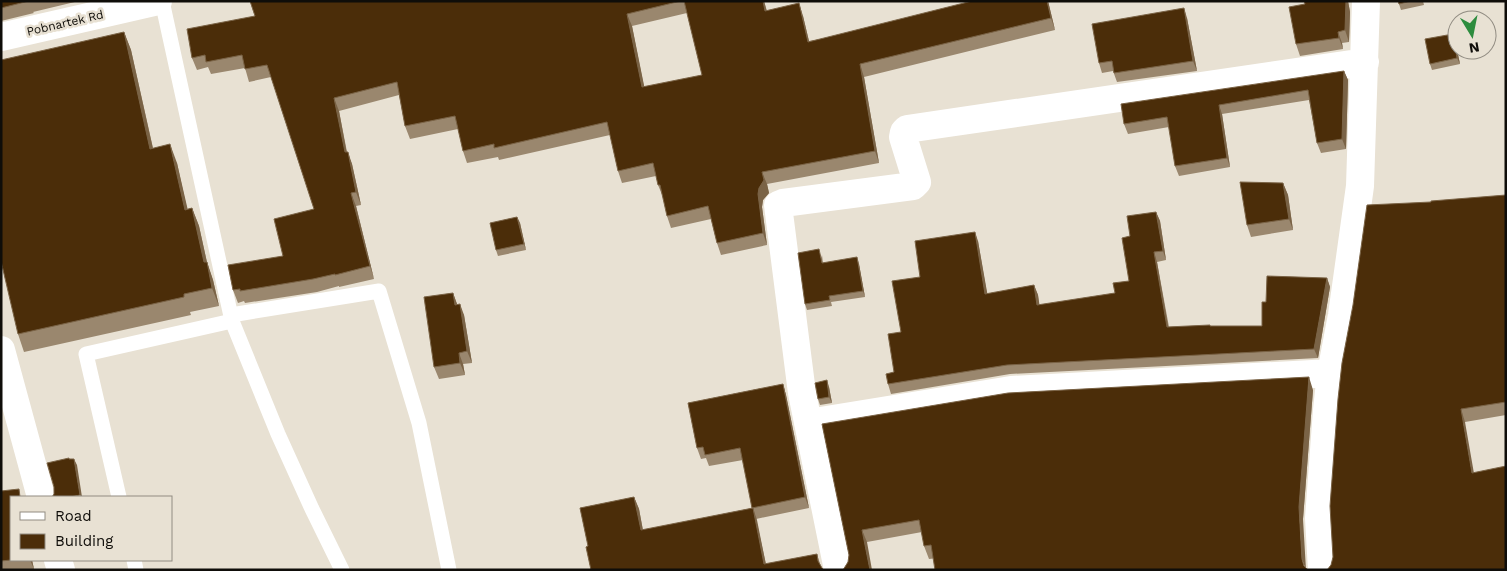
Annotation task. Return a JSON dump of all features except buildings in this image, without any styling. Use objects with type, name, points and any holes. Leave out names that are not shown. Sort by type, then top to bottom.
[{"type":"street","name":"Pobnartek Rd","points":[[1,37],[158,1]]},
{"type":"street","points":[[1322,570],[1319,518],[1327,410],[1360,186],[1366,1]]},
{"type":"street","points":[[838,570],[802,393],[778,205],[913,186],[917,182],[903,137],[907,129],[1364,62]]},
{"type":"street","points":[[1,350],[41,496]]},
{"type":"street","points":[[808,423],[1011,390],[1331,373]]},
{"type":"lane","points":[[162,1],[231,318],[278,434],[342,570]]},
{"type":"lane","points":[[119,496],[86,354],[231,318],[379,291],[419,423],[449,570]]}]
